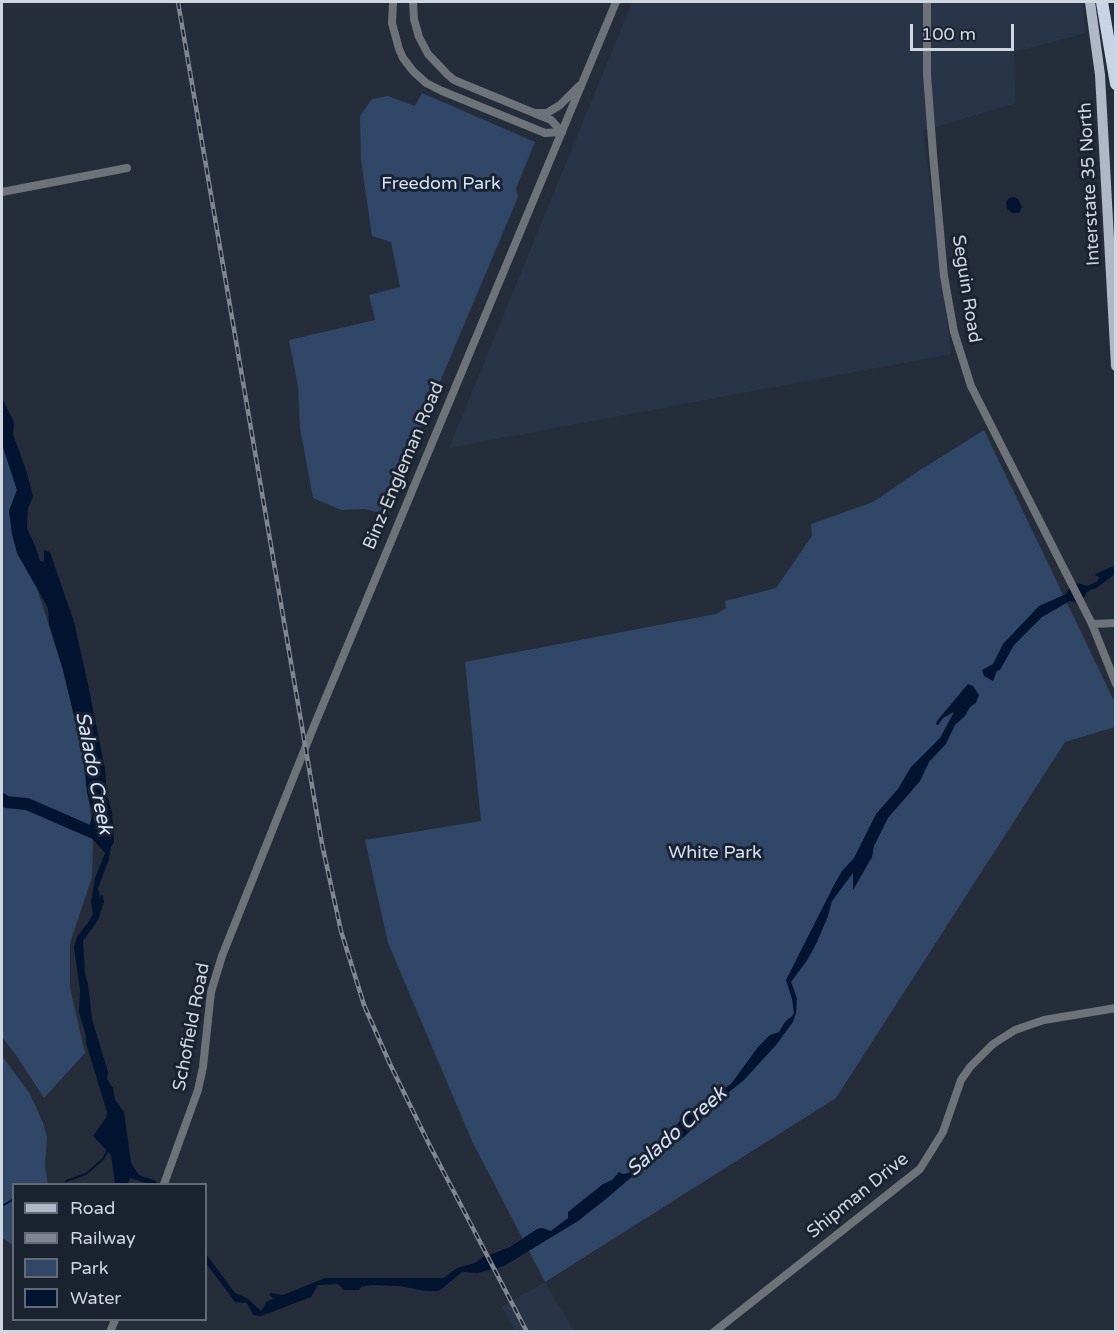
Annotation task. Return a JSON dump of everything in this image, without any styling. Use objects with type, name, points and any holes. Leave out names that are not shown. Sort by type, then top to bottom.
[{"type":"highway","points":[[1102,2],[1116,84]]},
{"type":"main road","name":"Interstate 35 North","points":[[1090,2],[1100,75],[1116,366]]},
{"type":"street","points":[[393,2],[392,23],[399,49],[413,71],[426,83],[442,92],[545,133],[562,132]]},
{"type":"street","points":[[413,2],[414,19],[419,37],[428,54],[440,68],[454,80],[551,120],[562,132]]},
{"type":"street","name":"Binz-Engleman Road","points":[[227,944],[306,745],[616,2]]},
{"type":"street","name":"Seguin Road","points":[[927,2],[927,74],[933,154],[944,276],[954,332],[971,386],[1085,609],[1116,684]]},
{"type":"street","points":[[534,113],[547,113],[554,109],[582,84]]},
{"type":"street","points":[[2,192],[127,168]]},
{"type":"street","points":[[1092,624],[1116,623]]},
{"type":"street","name":"Schofield Road","points":[[165,1183],[193,1106],[203,1067],[212,992],[227,944]]},
{"type":"street","name":"Shipman Drive","points":[[714,1332],[920,1169],[943,1132],[961,1080],[970,1067],[993,1044],[1015,1030],[1044,1020],[1116,1008]]},
{"type":"shaded area","points":[[632,2],[1082,2],[1086,33],[1014,52],[1016,103],[923,131],[951,354],[449,448]]},
{"type":"shaded area","points":[[545,1282],[574,1331],[515,1331],[502,1306]]},
{"type":"green space","name":"Freedom Park","points":[[422,93],[535,142],[516,188],[518,197],[384,514],[365,509],[341,510],[313,498],[300,428],[298,386],[289,340],[375,320],[369,295],[400,287],[391,242],[372,236],[361,160],[360,116],[372,99],[388,96],[415,106]]},
{"type":"green space","name":"White Park","points":[[984,430],[1115,703],[1115,727],[1065,742],[836,1098],[545,1282],[472,1141],[388,943],[365,840],[481,821],[465,662],[716,614],[726,608],[725,601],[776,588],[812,536],[811,524],[873,502]]},
{"type":"green space","points":[[2,444],[17,490],[9,511],[17,553],[37,588],[63,670],[83,753],[93,834],[92,877],[70,943],[70,988],[85,1053],[44,1098],[2,1037]]},
{"type":"green space","points":[[2,1056],[30,1094],[43,1123],[47,1137],[45,1166],[48,1183],[12,1183],[12,1244],[2,1238]]},
{"type":"water","points":[[1013,197],[1018,199],[1022,207],[1019,213],[1012,213],[1007,209],[1006,202]]},
{"type":"water","name":"Salado Creek","points":[[2,398],[14,422],[13,434],[33,497],[28,508],[27,528],[40,561],[44,562],[44,550],[50,552],[74,622],[112,812],[114,842],[98,888],[100,896],[103,895],[104,902],[98,920],[83,941],[92,1019],[108,1072],[107,1079],[113,1088],[115,1100],[124,1112],[131,1163],[139,1175],[157,1183],[146,1183],[130,1178],[128,1183],[115,1183],[111,1155],[93,1136],[106,1118],[107,1112],[79,1012],[80,990],[74,947],[77,937],[93,914],[91,902],[95,878],[105,853],[90,836],[93,813],[87,793],[83,753],[63,670],[49,624],[48,608],[17,553],[12,534],[9,511],[17,490],[2,444]]},
{"type":"water","points":[[1113,566],[1115,574],[1086,593],[1085,597],[1077,602],[1070,601],[1042,617],[1014,645],[993,681],[984,676],[982,670],[993,664],[1003,644],[1039,606],[1066,594],[1070,587],[1078,583],[1087,586],[1098,581],[1099,577],[1096,574]]},
{"type":"water","name":"Salado Creek","points":[[968,684],[973,686],[979,695],[976,703],[955,725],[946,744],[929,762],[920,781],[888,818],[874,846],[872,857],[853,890],[853,873],[832,901],[817,942],[791,982],[797,998],[793,1022],[776,1045],[744,1080],[723,1097],[684,1137],[670,1144],[578,1221],[504,1266],[478,1273],[462,1272],[439,1291],[371,1285],[361,1287],[359,1290],[344,1290],[338,1284],[318,1285],[311,1297],[261,1316],[253,1315],[247,1303],[235,1302],[207,1264],[207,1255],[235,1293],[247,1298],[261,1311],[267,1301],[274,1299],[269,1295],[271,1293],[283,1295],[325,1278],[444,1278],[457,1268],[475,1263],[485,1255],[510,1247],[537,1229],[551,1231],[568,1218],[568,1212],[603,1184],[612,1180],[619,1172],[629,1173],[633,1163],[671,1131],[688,1112],[700,1114],[704,1111],[716,1094],[731,1084],[758,1047],[770,1035],[779,1032],[794,1013],[786,980],[834,885],[842,871],[854,858],[876,814],[898,789],[911,767],[940,738],[954,712],[943,718],[938,725],[937,721]]},
{"type":"waterway","name":"Salado Creek","points":[[2,799],[6,802],[27,804],[103,837]]},
{"type":"waterway","points":[[66,1181],[86,1174],[103,1159],[108,1150]]},
{"type":"waterway","points":[[2,1206],[12,1200]]},
{"type":"railway","points":[[178,2],[322,844],[341,931],[364,1005],[390,1064],[527,1332]]}]
